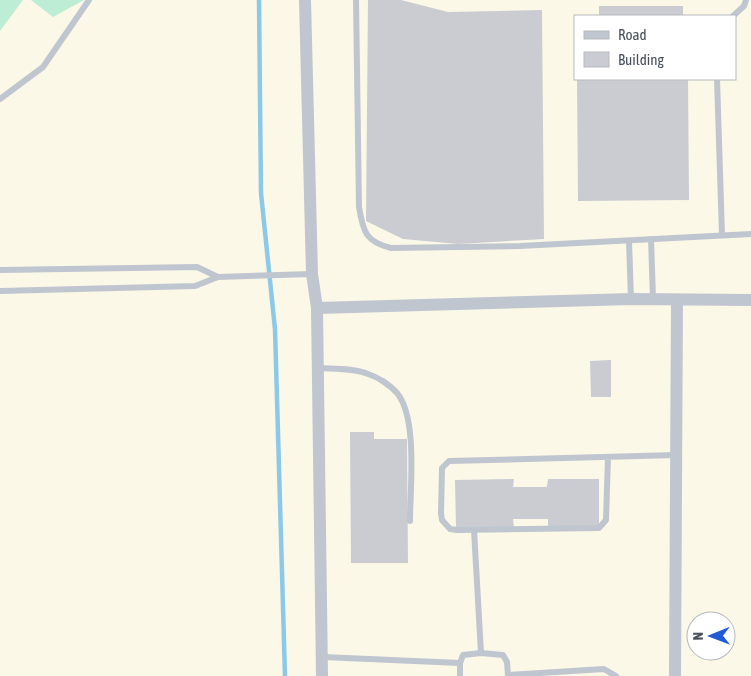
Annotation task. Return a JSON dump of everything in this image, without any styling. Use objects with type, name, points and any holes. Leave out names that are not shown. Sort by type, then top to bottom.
[{"type":"street","points":[[305,0],[312,274],[317,308],[322,676]]},
{"type":"street","points":[[317,308],[632,299],[751,300]]},
{"type":"street","points":[[676,676],[677,300]]},
{"type":"lane","points":[[0,99],[43,67],[89,0]]},
{"type":"lane","points":[[356,0],[359,207],[362,225],[368,238],[378,245],[391,248],[520,246],[751,234]]},
{"type":"lane","points":[[734,15],[744,6],[746,0]]},
{"type":"lane","points":[[718,80],[722,235]]},
{"type":"lane","points":[[651,239],[653,299]]},
{"type":"lane","points":[[630,241],[632,299]]},
{"type":"lane","points":[[0,270],[197,267],[218,277]]},
{"type":"lane","points":[[0,291],[195,286],[218,277],[312,274]]},
{"type":"lane","points":[[318,368],[367,373],[384,382],[397,393],[406,411],[410,433],[410,521]]},
{"type":"lane","points":[[608,457],[606,520],[599,528],[450,529],[442,520],[442,468],[449,461],[677,455]]},
{"type":"lane","points":[[474,530],[481,653]]},
{"type":"lane","points":[[460,676],[460,664],[463,655],[481,653],[503,655],[507,662],[508,675],[604,669],[616,676]]},
{"type":"lane","points":[[323,657],[460,664]]},
{"type":"shaded area","points":[[0,0],[751,0],[751,676],[0,676]]},
{"type":"green space","points":[[0,0],[23,0],[0,31]]},
{"type":"green space","points":[[31,0],[84,0],[53,17]]},
{"type":"building","points":[[368,0],[401,0],[448,12],[542,10],[544,239],[458,244],[403,239],[366,221]]},
{"type":"building","points":[[599,6],[683,6],[683,15],[599,15]]},
{"type":"building","points":[[577,80],[688,80],[689,200],[578,201]]},
{"type":"building","points":[[611,360],[611,397],[591,397],[590,361]]},
{"type":"building","points":[[350,432],[374,432],[374,439],[407,439],[408,563],[351,563]]},
{"type":"building","points":[[514,479],[513,487],[547,487],[548,479],[599,479],[599,526],[548,526],[548,519],[513,519],[514,527],[456,527],[455,480]]},
{"type":"waterway","points":[[259,0],[261,193],[275,329],[285,676]]}]
